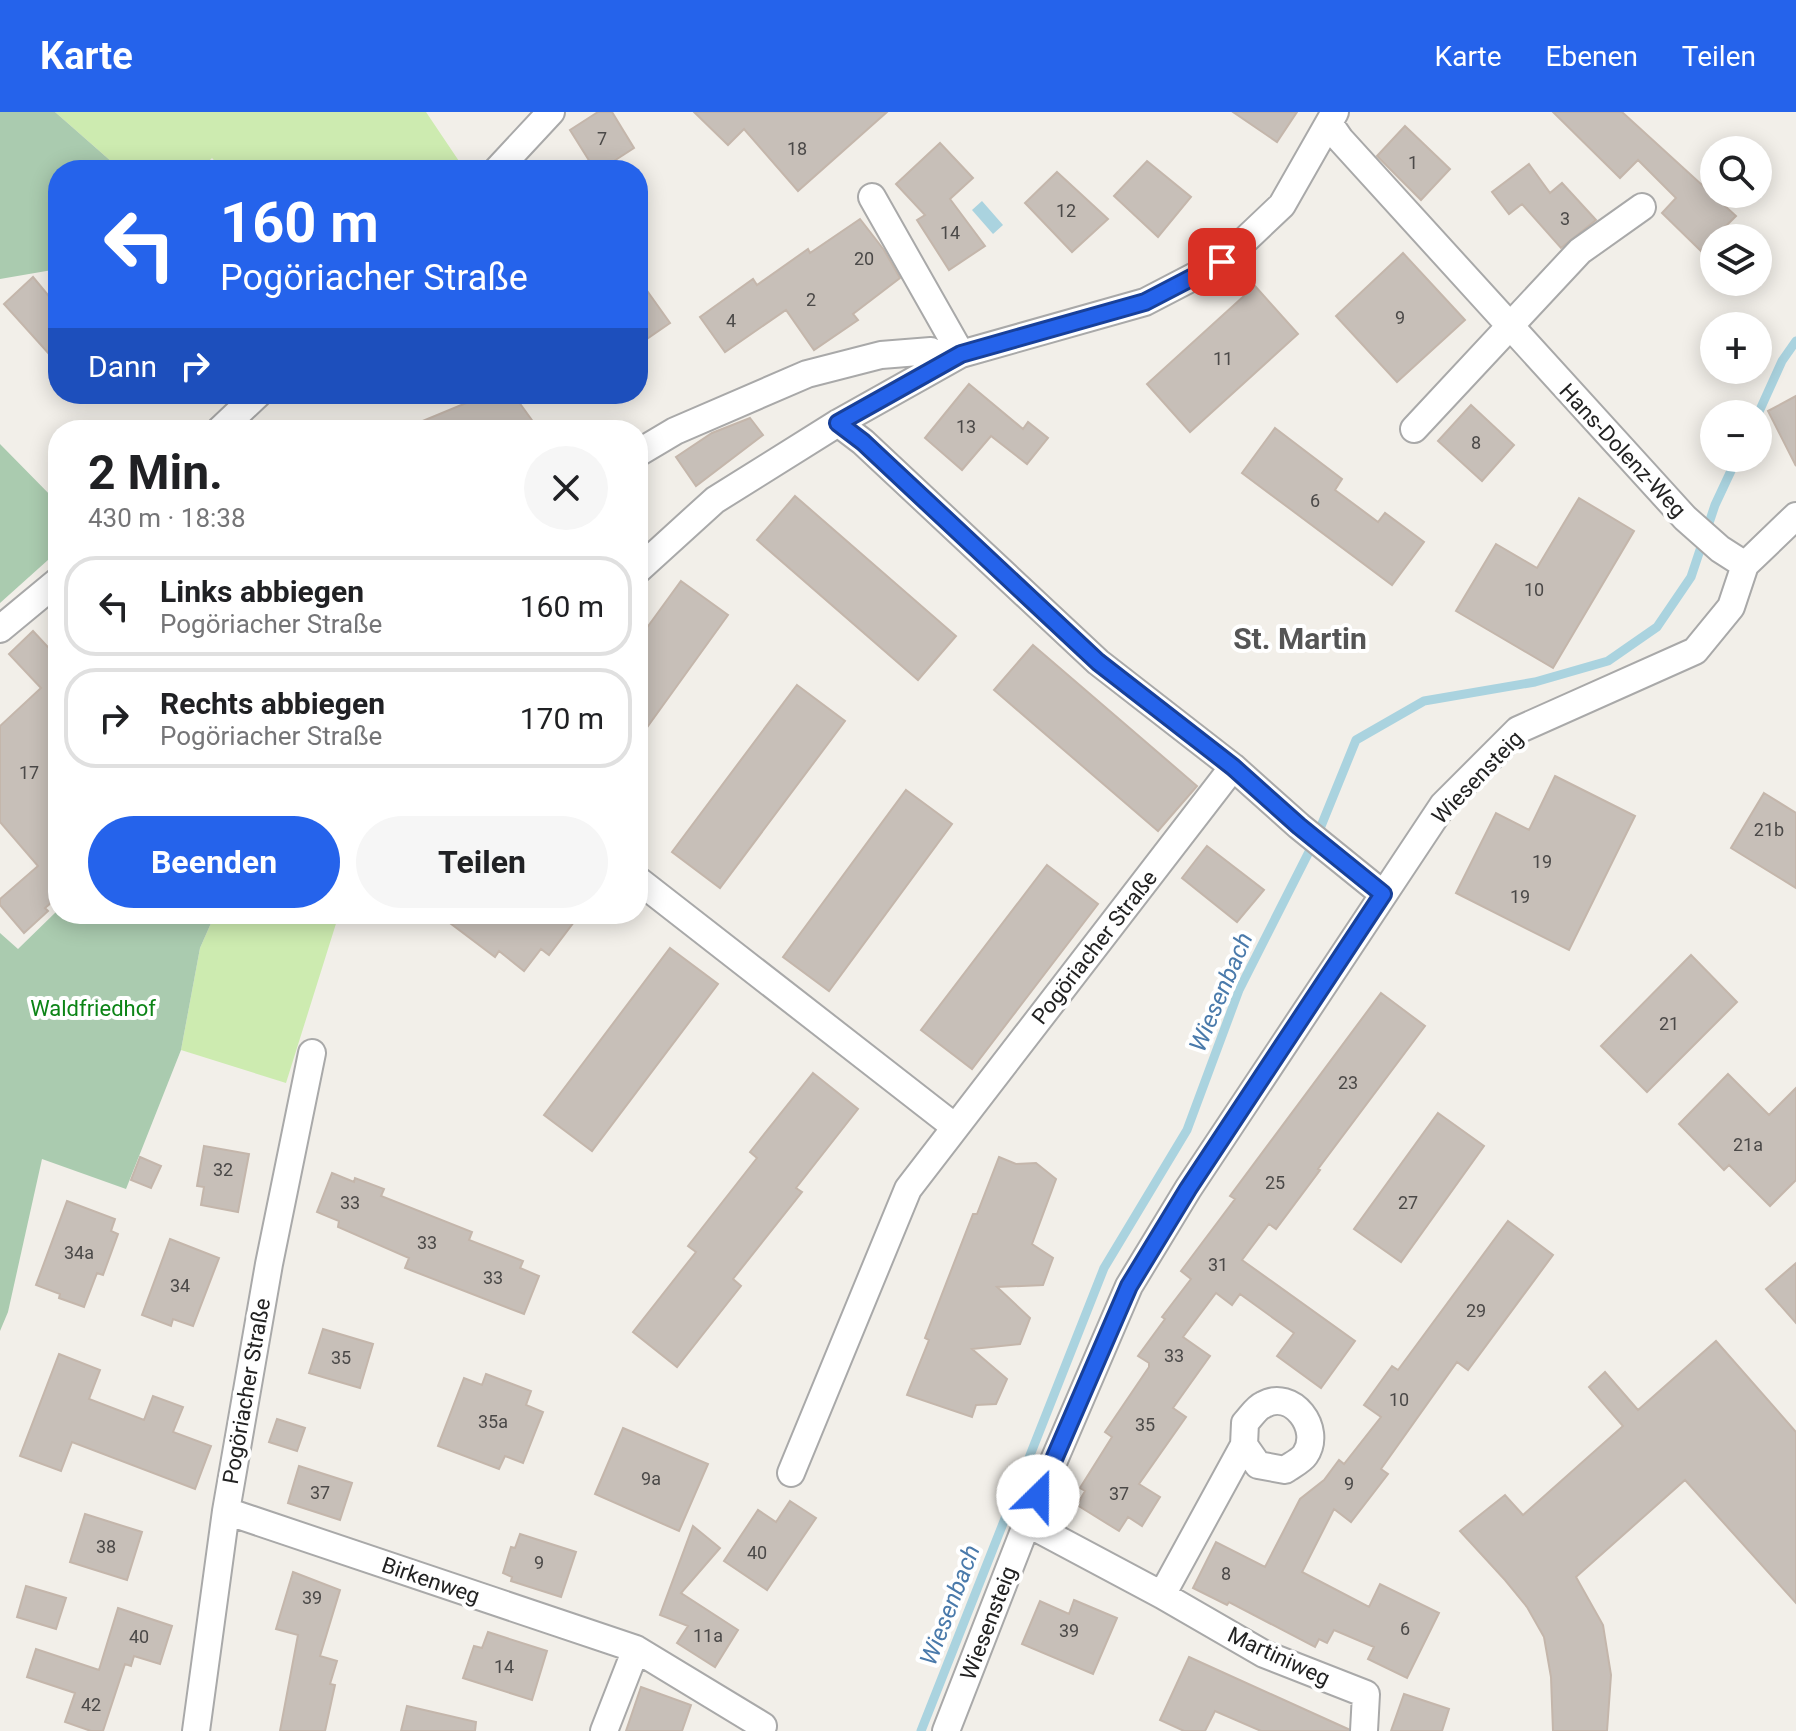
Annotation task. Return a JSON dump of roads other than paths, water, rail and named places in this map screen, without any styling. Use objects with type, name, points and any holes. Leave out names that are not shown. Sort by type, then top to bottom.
[{"type":"street","points":[[506,160],[551,112]]},
{"type":"street","points":[[648,561],[715,500],[838,423],[954,357],[1145,302],[1222,262],[1282,205],[1332,118]]},
{"type":"street","name":"Hans-Dolenz-Weg","points":[[1332,118],[1340,139],[1685,518],[1720,549],[1745,565]]},
{"type":"street","points":[[872,197],[954,357]]},
{"type":"street","points":[[1414,429],[1580,251],[1642,207]]},
{"type":"street","points":[[648,447],[675,431],[807,374],[881,355],[931,351],[954,357]]},
{"type":"street","points":[[231,420],[247,404]]},
{"type":"street","points":[[838,423],[863,442],[1098,662],[1233,767],[1383,894]]},
{"type":"street","name":"Wiesensteig","points":[[946,1731],[1027,1523],[1129,1286],[1188,1189],[1443,805],[1518,730],[1695,651],[1731,607],[1745,565],[1796,516]]},
{"type":"street","points":[[0,629],[48,589]]},
{"type":"street","name":"Pogöriacher Straße","points":[[791,1473],[908,1189],[1233,767]]},
{"type":"street","points":[[648,888],[955,1127]]},
{"type":"street","name":"Pogöriacher Straße","points":[[196,1731],[226,1511],[269,1264],[312,1053]]},
{"type":"street","points":[[1162,1595],[1244,1445]]},
{"type":"street","name":"Birkenweg","points":[[226,1511],[636,1649],[763,1726]]},
{"type":"street","name":"Martiniweg","points":[[1027,1523],[1264,1654],[1366,1694],[1364,1731]]},
{"type":"street","points":[[604,1731],[636,1649]]},
{"type":"water","points":[[982,201],[1003,225],[993,234],[972,210]]},
{"type":"waterway","name":"Wiesenbach","points":[[1764,400],[1782,361],[1796,341]]},
{"type":"waterway","name":"Wiesenbach","points":[[921,1731],[1104,1268],[1187,1130],[1239,990],[1317,836],[1356,740],[1424,701],[1535,682],[1608,661],[1657,627],[1691,577],[1715,505],[1730,472]]},
{"type":"district","name":"St. Martin","points":[[1300,639]]},
{"type":"park label","name":"Waldfriedhof","points":[[93,1008]]}]
